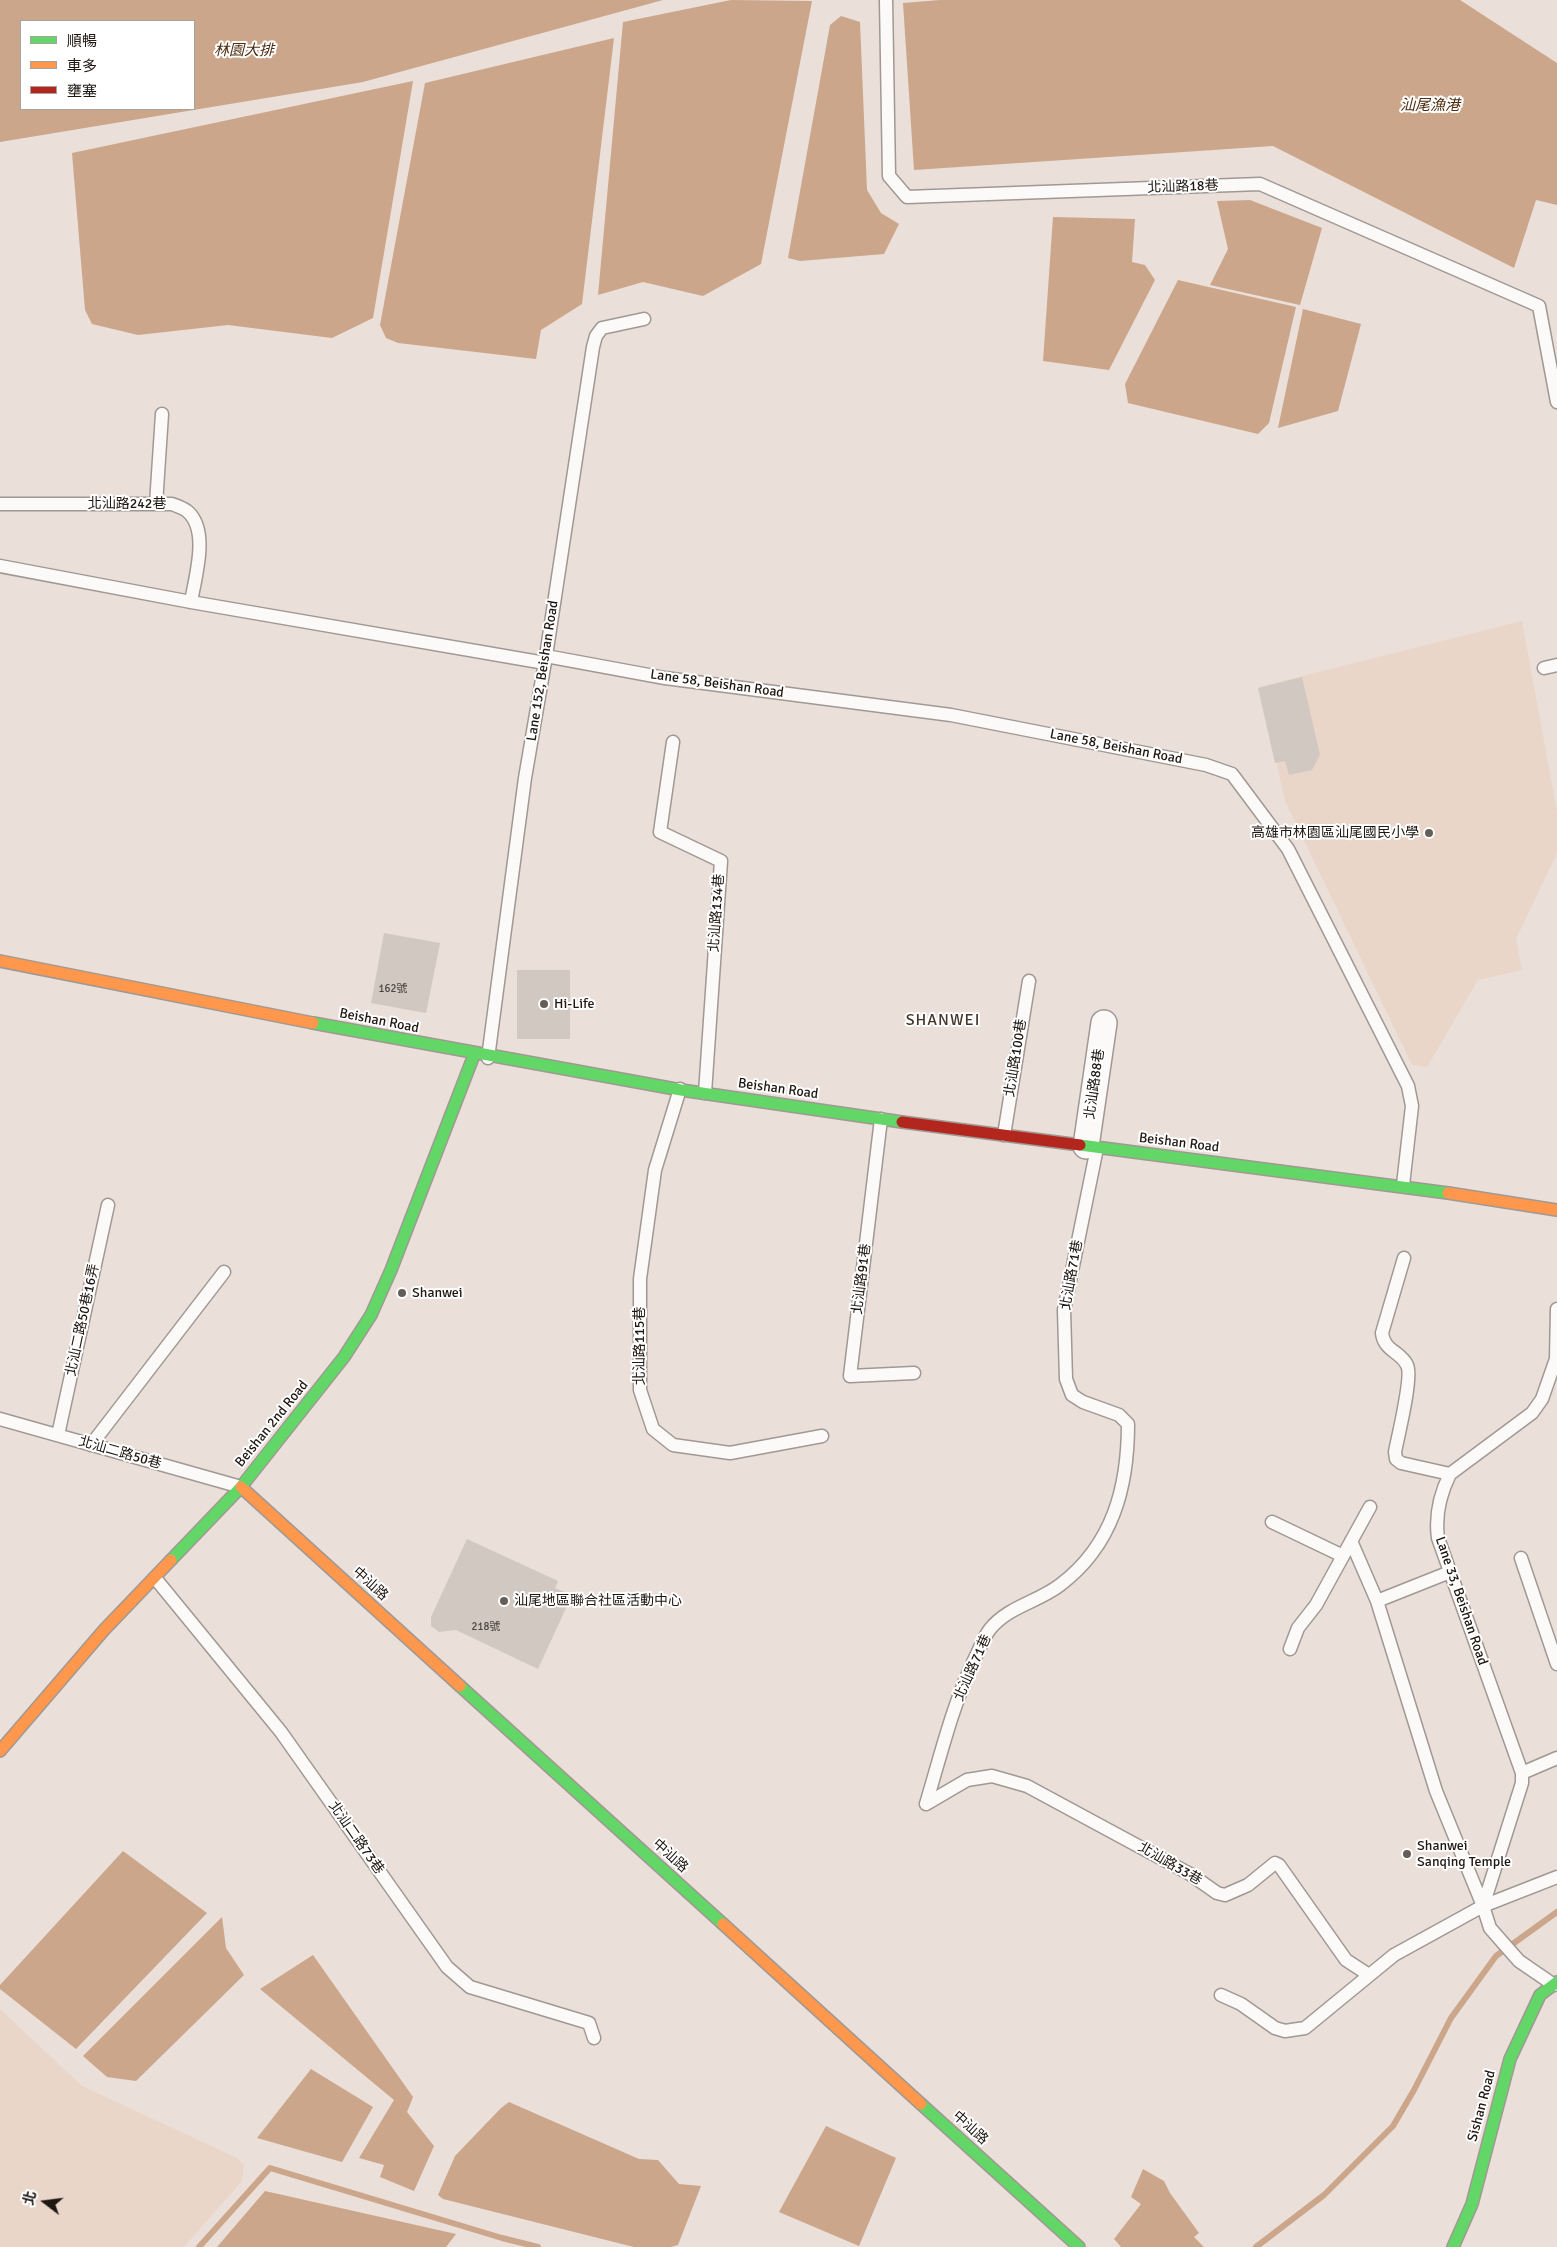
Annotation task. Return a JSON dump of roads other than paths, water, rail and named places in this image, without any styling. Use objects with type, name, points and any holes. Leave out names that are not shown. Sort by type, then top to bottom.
[{"type":"street","name":"Beishan Road","points":[[0,962],[474,1056],[705,1093],[1091,1147],[1403,1185],[1557,1210]]},
{"type":"street","name":"北汕路88巷","points":[[1091,1147],[1104,1022]]},
{"type":"street","name":"Beishan 2nd Road","points":[[0,1751],[104,1630],[241,1486],[344,1357],[371,1315],[391,1270],[474,1056]]},
{"type":"street","name":"中汕路","points":[[241,1486],[1079,2247]]},
{"type":"street","name":"Sishan Road","points":[[1453,2247],[1472,2204],[1510,2059],[1540,1996],[1556,1984]]},
{"type":"lane","name":"北汕路18巷","points":[[886,0],[889,176],[907,197],[1260,184],[1538,306],[1557,402]]},
{"type":"lane","name":"Lane 152, Beishan Road","points":[[488,1058],[525,778],[596,336],[602,328],[644,319]]},
{"type":"lane","points":[[156,504],[162,414]]},
{"type":"lane","name":"北汕路242巷","points":[[0,504],[172,504],[187,511],[196,522],[201,545],[191,602]]},
{"type":"lane","name":"Lane 58, Beishan Road","points":[[0,566],[191,602],[665,678],[950,715],[1206,764],[1232,774],[1288,850],[1408,1086],[1412,1106],[1403,1185]]},
{"type":"lane","points":[[1544,668],[1557,665]]},
{"type":"lane","name":"北汕路134巷","points":[[673,742],[660,832],[721,862],[705,1093]]},
{"type":"lane","name":"北汕路100巷","points":[[1004,1135],[1029,981]]},
{"type":"lane","name":"北汕路115巷","points":[[680,1089],[655,1170],[640,1279],[640,1390],[653,1429],[673,1445],[730,1453],[822,1436]]},
{"type":"lane","name":"北汕路91巷","points":[[881,1118],[850,1376],[914,1372]]},
{"type":"lane","name":"北汕路71巷","points":[[926,1804],[962,1686],[989,1630],[1005,1614],[1060,1586],[1092,1555],[1115,1515],[1128,1454],[1128,1424],[1120,1415],[1083,1402],[1072,1395],[1066,1379],[1064,1310],[1091,1147]]},
{"type":"lane","name":"北汕二路50巷16弄","points":[[58,1435],[108,1205]]},
{"type":"lane","points":[[1404,1258],[1382,1333],[1386,1345],[1404,1360],[1409,1373],[1395,1452],[1396,1459],[1401,1463],[1450,1474],[1532,1413],[1542,1399],[1556,1359],[1557,1310]]},
{"type":"lane","points":[[91,1445],[224,1272]]},
{"type":"lane","name":"北汕二路50巷","points":[[0,1419],[241,1486]]},
{"type":"lane","name":"Lane 33, Beishan Road","points":[[1450,1474],[1444,1486],[1436,1525],[1438,1538],[1522,1773]]},
{"type":"lane","points":[[1290,1649],[1298,1628],[1316,1605],[1370,1507]]},
{"type":"lane","points":[[1272,1522],[1343,1556]]},
{"type":"lane","points":[[1351,1541],[1376,1601],[1436,1791],[1483,1906],[1490,1928],[1519,1961],[1556,1984]]},
{"type":"lane","points":[[1521,1558],[1557,1664]]},
{"type":"lane","points":[[1376,1601],[1450,1572]]},
{"type":"lane","name":"北汕二路73巷","points":[[155,1578],[281,1732],[447,1967],[470,1988],[589,2023],[594,2038]]},
{"type":"lane","points":[[1483,1906],[1522,1783],[1522,1773],[1557,1758]]},
{"type":"lane","name":"北汕路33巷","points":[[926,1804],[967,1780],[992,1776],[1027,1786],[1190,1874],[1217,1893],[1225,1895],[1248,1885],[1275,1863],[1279,1865],[1346,1960],[1369,1975]]},
{"type":"lane","points":[[1221,1995],[1241,2004],[1275,2028],[1285,2031],[1305,2028],[1394,1954],[1483,1906],[1557,1877]]},
{"type":"water","name":"林園大排","points":[[0,0],[663,0],[363,82],[195,110],[195,20],[20,20],[20,110],[194,110],[0,142]]},
{"type":"water","points":[[731,0],[812,1],[761,264],[703,296],[643,282],[598,295],[623,22]]},
{"type":"water","name":"汕尾漁港","points":[[940,0],[1460,0],[1557,63],[1557,205],[1536,200],[1514,268],[1273,146],[914,170],[903,3]]},
{"type":"water","points":[[841,16],[860,22],[867,190],[881,213],[899,224],[884,254],[800,261],[788,258],[830,25]]},
{"type":"water","points":[[614,38],[582,304],[541,330],[536,359],[398,343],[386,338],[380,325],[425,83]]},
{"type":"water","points":[[413,81],[373,318],[332,338],[228,325],[138,335],[92,324],[85,310],[72,153]]},
{"type":"water","points":[[1250,200],[1322,228],[1300,305],[1210,285],[1228,249],[1217,201]]},
{"type":"water","points":[[1053,217],[1135,219],[1132,262],[1145,265],[1155,280],[1109,370],[1043,361]]},
{"type":"water","points":[[1178,280],[1296,307],[1269,423],[1258,434],[1128,403],[1125,384]]},
{"type":"water","points":[[1303,309],[1361,324],[1338,411],[1278,428]]},
{"type":"water","points":[[123,1851],[207,1913],[76,2049],[0,1989],[0,1985]]},
{"type":"water","points":[[222,1917],[226,1948],[244,1975],[136,2081],[107,2077],[83,2056]]},
{"type":"water","points":[[313,1955],[413,2097],[407,2112],[434,2146],[414,2191],[380,2177],[384,2165],[359,2158],[394,2100],[260,1989]]},
{"type":"water","points":[[311,2069],[373,2107],[342,2162],[257,2138]]},
{"type":"water","points":[[509,2102],[639,2159],[658,2160],[679,2184],[701,2186],[678,2245],[671,2247],[634,2247],[443,2199],[438,2195],[455,2156]]},
{"type":"water","points":[[826,2126],[896,2158],[859,2246],[779,2212]]},
{"type":"water","points":[[1143,2169],[1164,2181],[1170,2193],[1199,2233],[1194,2237],[1204,2247],[1121,2247],[1114,2239],[1141,2204],[1131,2197]]},
{"type":"water","points":[[265,2191],[456,2234],[446,2247],[217,2247]]},
{"type":"waterway","points":[[1256,2247],[1324,2195],[1393,2126],[1451,2018],[1496,1956],[1557,1912]]},
{"type":"waterway","points":[[199,2247],[270,2168],[502,2238],[538,2247]]},
{"type":"place","name":"高雄市林園區汕尾國民小學","points":[[1429,833]]},
{"type":"place","name":"Hi-Life","points":[[544,1004]]},
{"type":"place","name":"Shanwei","points":[[402,1293]]},
{"type":"place","name":"汕尾地區聯合社區活動中心","points":[[504,1601]]},
{"type":"place","name":"Shanwei Sanqing Temple","points":[[1407,1854]]},
{"type":"district","name":"SHANWEI","points":[[943,1021]]}]
